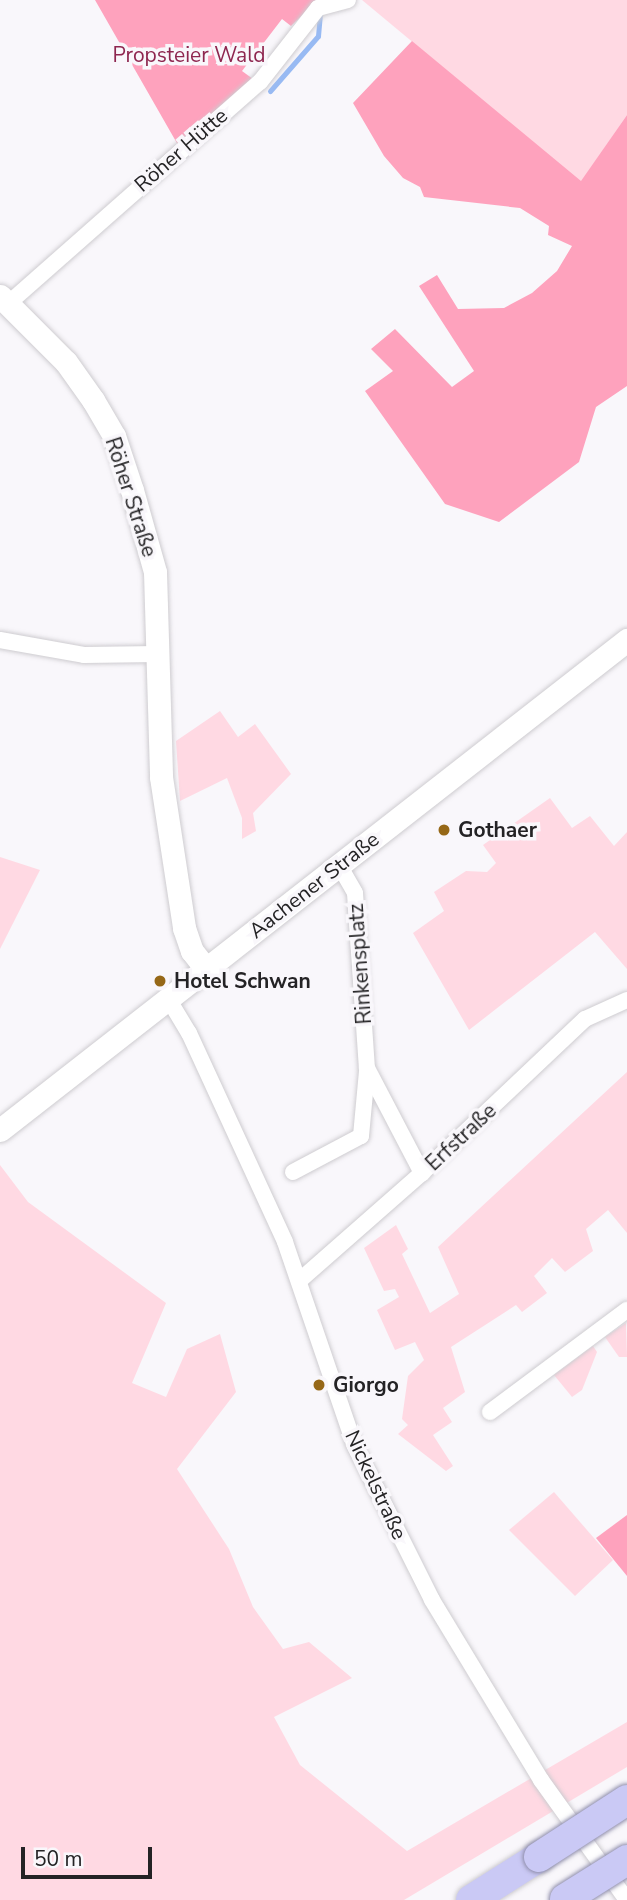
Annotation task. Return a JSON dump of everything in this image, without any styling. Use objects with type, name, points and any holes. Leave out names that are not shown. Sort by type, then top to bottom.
[{"type":"highway","points":[[471,1900],[627,1800]]},
{"type":"highway","points":[[564,1900],[627,1860]]},
{"type":"main road","name":"Röher Straße","points":[[4,299],[66,362],[114,436],[155,572],[161,777],[179,902],[192,951],[207,970]]},
{"type":"main road","name":"Aachener Straße","points":[[0,1130],[627,640]]},
{"type":"street","name":"Röher Hütte","points":[[4,299],[260,82],[318,8],[348,0]]},
{"type":"street","points":[[0,640],[84,655],[158,654]]},
{"type":"street","name":"Rinkensplatz","points":[[293,1172],[361,1136],[368,1068],[355,893],[339,865]]},
{"type":"street","name":"Nickelstraße","points":[[169,1000],[189,1032],[299,1281],[355,1449],[432,1600],[541,1780],[627,1900]]},
{"type":"street","name":"Erfstraße","points":[[299,1281],[422,1173],[585,1019],[627,1000]]},
{"type":"street","name":"Rinkensplatz","points":[[368,1068],[422,1173]]},
{"type":"street","points":[[490,1412],[627,1310]]},
{"type":"shaded area","points":[[362,0],[627,0],[627,115],[581,182]]},
{"type":"shaded area","points":[[220,711],[238,737],[255,724],[291,774],[253,813],[256,831],[242,839],[242,818],[227,778],[180,801],[176,741]]},
{"type":"shaded area","points":[[550,798],[572,828],[590,816],[614,846],[627,832],[627,969],[595,932],[469,1030],[413,933],[444,911],[434,892],[466,871],[487,872],[496,863],[483,845]]},
{"type":"shaded area","points":[[0,857],[40,870],[0,949]]},
{"type":"shaded area","points":[[627,1072],[627,1233],[608,1210],[586,1229],[593,1251],[565,1272],[552,1258],[534,1276],[547,1293],[522,1312],[516,1305],[451,1347],[465,1392],[443,1408],[452,1422],[433,1435],[453,1466],[446,1471],[398,1434],[408,1425],[402,1419],[408,1376],[424,1360],[415,1342],[395,1350],[377,1310],[399,1297],[395,1289],[384,1291],[364,1248],[396,1225],[408,1249],[402,1254],[430,1313],[459,1294],[438,1247]]},
{"type":"shaded area","points":[[0,1165],[28,1202],[166,1303],[132,1383],[166,1397],[187,1349],[220,1334],[236,1392],[177,1469],[229,1549],[253,1607],[283,1649],[309,1642],[352,1678],[274,1717],[300,1765],[407,1851],[627,1722],[627,1767],[404,1900],[0,1900]]},
{"type":"shaded area","points":[[626,1323],[627,1357],[619,1357],[605,1337]]},
{"type":"shaded area","points":[[593,1346],[597,1352],[582,1390],[572,1397],[554,1375]]},
{"type":"shaded area","points":[[554,1492],[613,1560],[575,1596],[509,1530]]},
{"type":"green space","name":"Propsteier Wald","points":[[95,0],[318,0],[291,26],[282,19],[242,71],[253,79],[178,145]]},
{"type":"green space","points":[[412,41],[581,181],[627,115],[627,386],[596,407],[579,462],[499,522],[445,504],[365,391],[393,371],[371,349],[395,329],[452,387],[474,371],[419,286],[437,275],[458,309],[504,308],[532,293],[557,271],[572,246],[548,235],[549,226],[520,208],[424,197],[420,187],[403,178],[384,156],[353,103]]},
{"type":"green space","points":[[627,1515],[627,1576],[596,1538]]},
{"type":"waterway","points":[[270,91],[318,36],[320,14]]},
{"type":"place","name":"Gothaer","points":[[444,830]]},
{"type":"place","name":"Hotel Schwan","points":[[160,981]]},
{"type":"place","name":"Giorgo","points":[[319,1385]]}]
